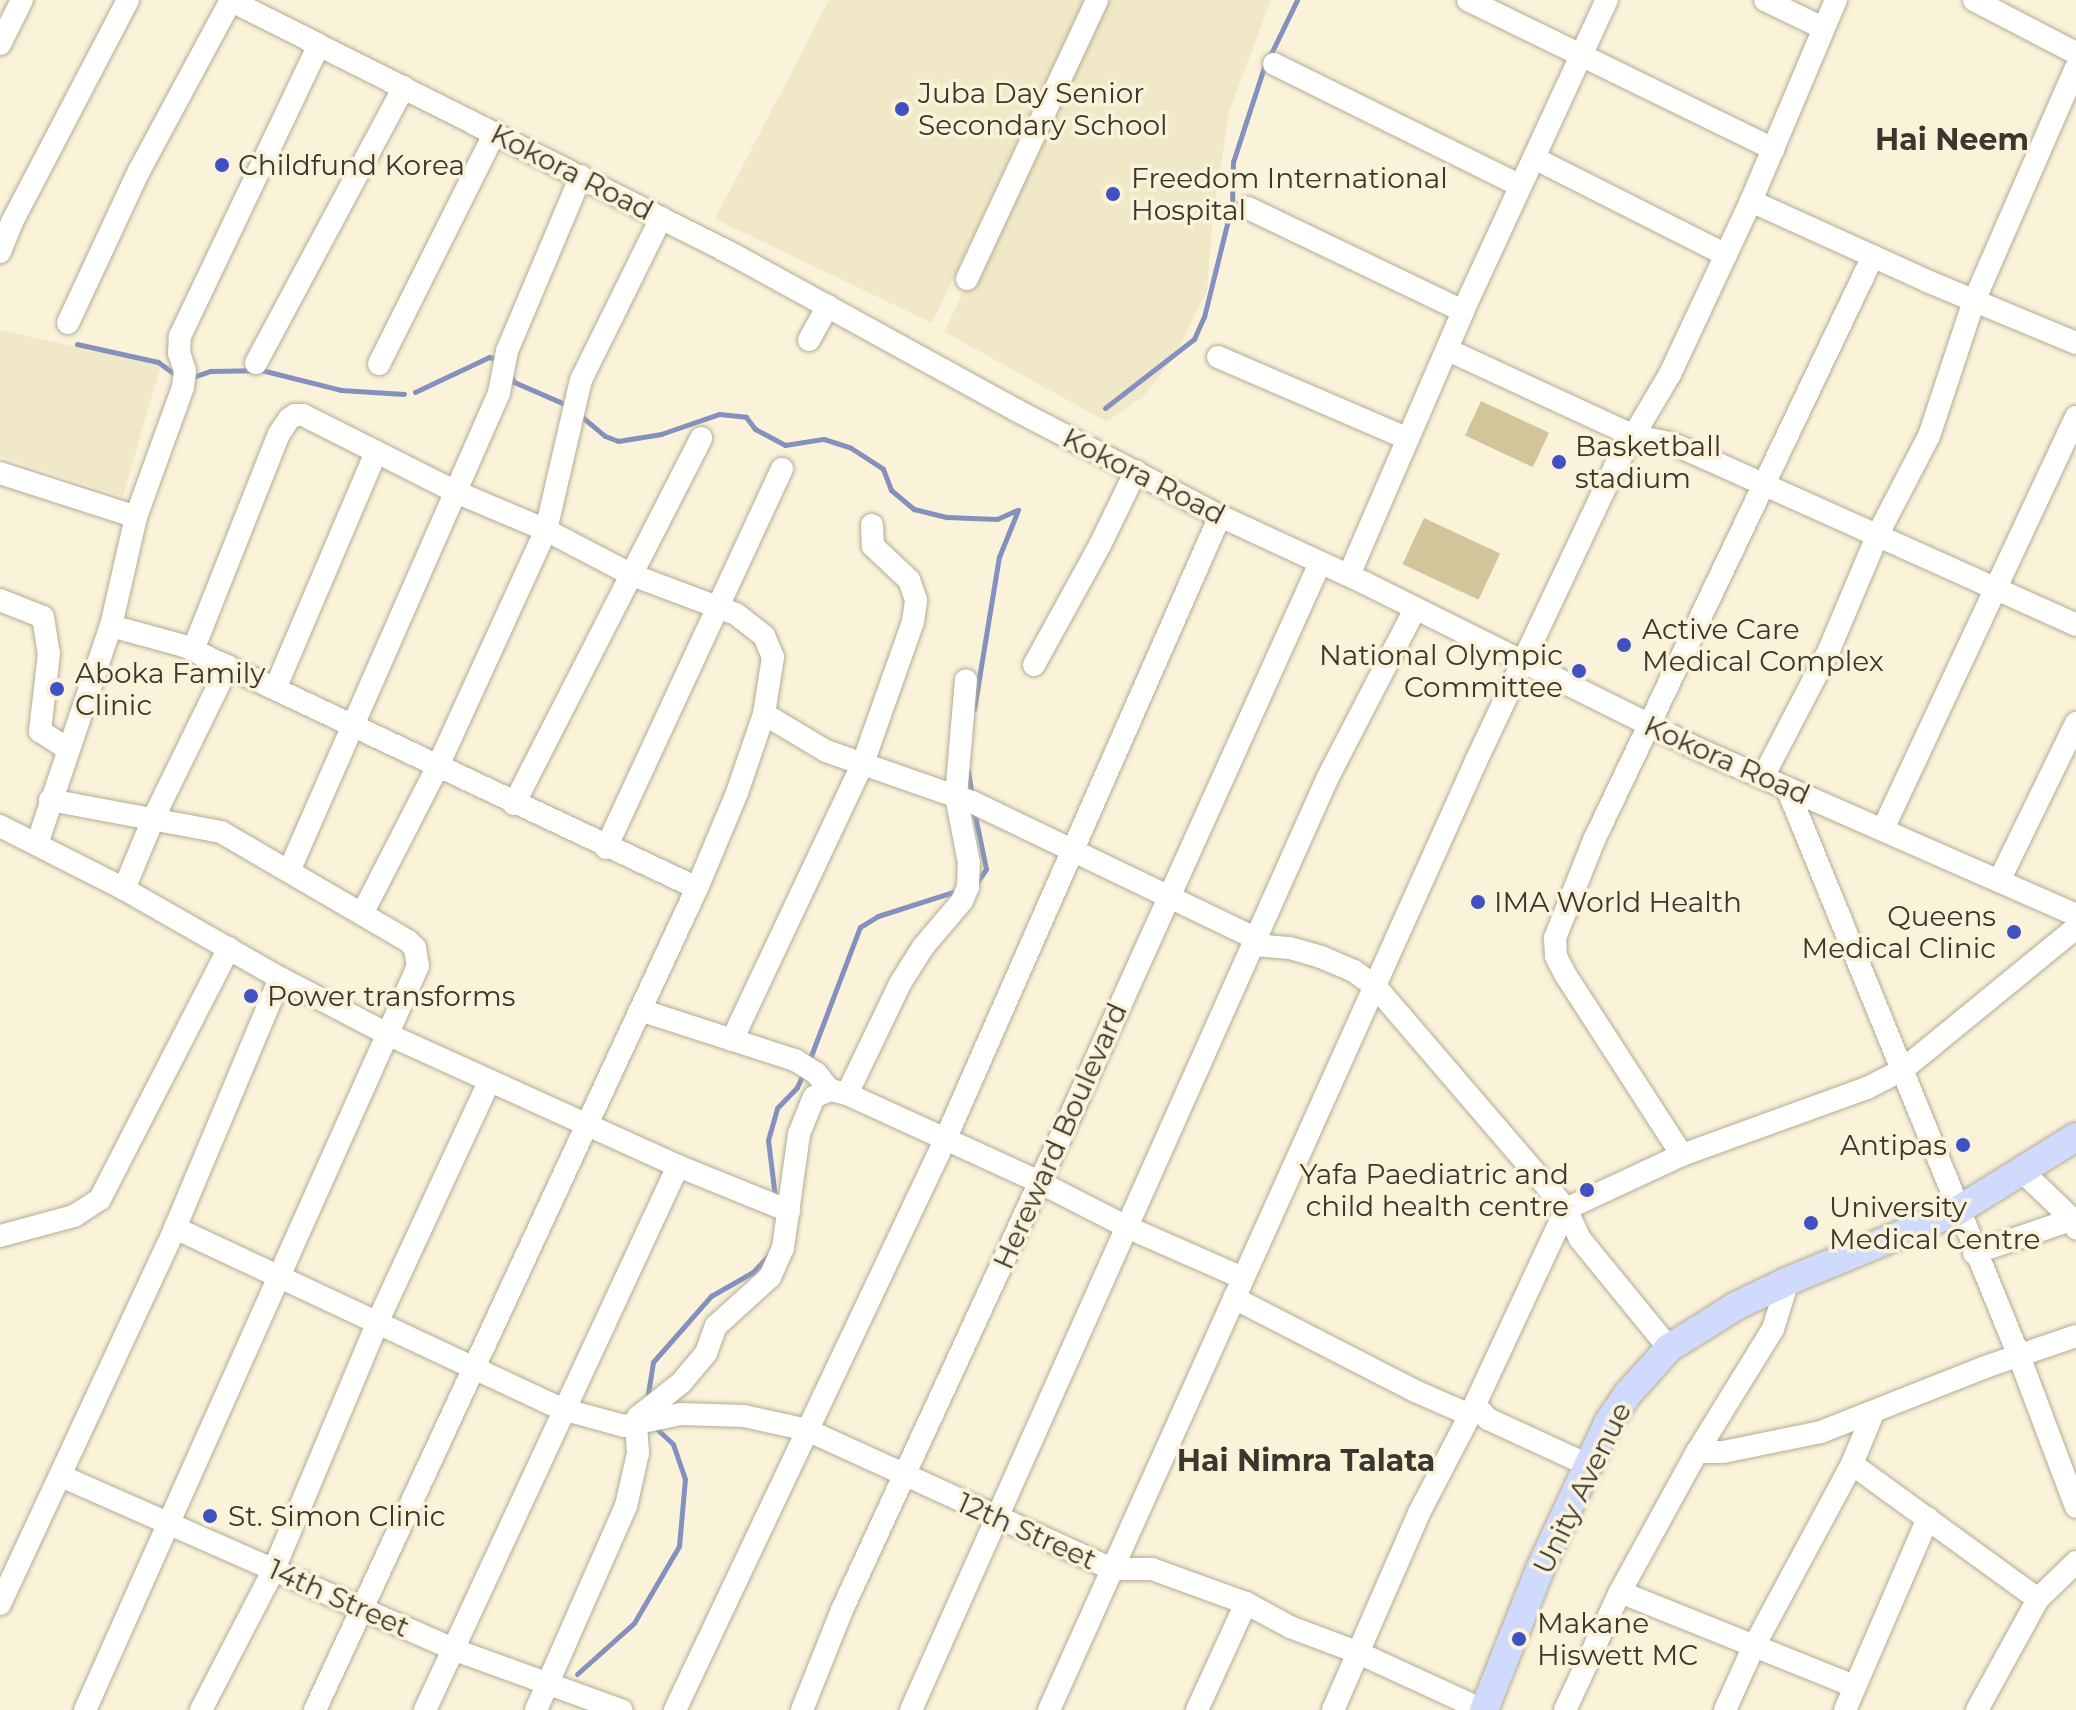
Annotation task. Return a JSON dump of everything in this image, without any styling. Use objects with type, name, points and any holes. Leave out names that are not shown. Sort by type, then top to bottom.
[{"type":"main road","name":"Unity Avenue","points":[[1483,1710],[1540,1569],[1588,1465],[1627,1395],[1669,1348],[1736,1306],[1788,1281],[1957,1211],[2076,1137]]},
{"type":"street","points":[[0,44],[22,0]]},
{"type":"street","points":[[0,252],[128,0]]},
{"type":"street","points":[[68,323],[139,171],[231,0]]},
{"type":"street","name":"Kokora Road","points":[[231,0],[581,176],[1220,516],[1349,575],[1649,725],[2076,915]]},
{"type":"street","points":[[967,279],[1097,0]]},
{"type":"street","points":[[1468,0],[1774,149]]},
{"type":"street","points":[[1349,575],[1463,311],[1607,0]]},
{"type":"street","points":[[1765,0],[1823,28]]},
{"type":"street","points":[[1049,1710],[1476,761],[1525,663],[1615,467],[1670,374],[1751,201],[1836,0]]},
{"type":"street","points":[[1974,0],[2076,53]]},
{"type":"street","points":[[37,844],[111,626],[136,517],[185,379],[179,353],[180,336],[319,45]]},
{"type":"street","points":[[1274,64],[1521,186]]},
{"type":"street","points":[[1763,777],[1829,650],[1878,534],[1929,436],[1974,301],[2076,68]]},
{"type":"street","points":[[256,363],[404,87]]},
{"type":"street","points":[[379,364],[495,132]]},
{"type":"street","points":[[1534,158],[1726,255]]},
{"type":"street","points":[[289,871],[499,393],[507,351],[581,176]]},
{"type":"street","points":[[1751,201],[2076,343]]},
{"type":"street","points":[[1248,208],[1463,311]]},
{"type":"street","points":[[362,914],[437,768],[546,530],[581,380],[661,218]]},
{"type":"street","points":[[1682,1155],[1556,956],[1555,938],[1649,725],[1766,487],[1873,256]]},
{"type":"street","points":[[809,340],[828,306]]},
{"type":"street","points":[[1448,350],[1634,436],[1671,443],[2076,625]]},
{"type":"street","points":[[1218,357],[1408,439]]},
{"type":"street","points":[[193,650],[289,419],[303,415],[456,492],[546,530],[632,575],[736,614],[764,636],[773,657],[764,714],[737,793],[697,888],[365,1610],[315,1710]]},
{"type":"street","points":[[1883,829],[2076,417]]},
{"type":"street","points":[[514,804],[701,438]]},
{"type":"street","points":[[275,689],[376,452]]},
{"type":"street","points":[[606,848],[782,469]]},
{"type":"street","points":[[1034,665],[1136,471]]},
{"type":"street","points":[[0,473],[136,517]]},
{"type":"street","points":[[675,1710],[945,1140],[1220,516]]},
{"type":"street","points":[[732,1040],[863,763],[913,622],[916,600],[909,580],[872,543],[872,525]]},
{"type":"street","name":"Hereward Boulevard","points":[[802,1710],[842,1610],[1320,563]]},
{"type":"street","points":[[0,600],[43,617],[49,653],[40,731],[68,749]]},
{"type":"street","points":[[911,1710],[1347,736],[1415,609]]},
{"type":"street","points":[[111,626],[193,650],[606,848],[697,888]]},
{"type":"street","points":[[124,889],[154,817],[228,666]]},
{"type":"street","points":[[630,1426],[681,1383],[706,1353],[716,1326],[756,1293],[770,1277],[783,1248],[792,1172],[806,1114],[814,1097],[838,1092],[906,973],[923,947],[962,901],[968,887],[969,863],[956,796],[966,680]]},
{"type":"street","points":[[764,714],[826,751],[956,796],[1167,896],[1254,942],[1290,948],[1354,971],[1375,986],[1566,1209],[1580,1239],[1669,1348]]},
{"type":"street","points":[[1999,881],[2076,723]]},
{"type":"street","points":[[1787,788],[1824,872],[1974,1253],[2066,1453],[2076,1507]]},
{"type":"street","points":[[50,800],[154,817],[221,832],[408,941],[417,956],[415,977],[85,1710]]},
{"type":"street","points":[[0,826],[124,889],[280,978],[387,1034],[678,1166],[789,1211]]},
{"type":"street","points":[[1333,1710],[1419,1513],[1473,1410],[1566,1209],[1682,1155],[1867,1088],[1901,1071],[2076,928]]},
{"type":"street","points":[[0,1236],[74,1216],[100,1199],[229,948]]},
{"type":"street","points":[[0,1604],[9,1566],[61,1476],[175,1228],[280,978]]},
{"type":"street","points":[[640,1010],[806,1066],[838,1092],[1039,1182],[1129,1228],[1415,1391],[1473,1410],[1588,1465]]},
{"type":"street","points":[[201,1710],[274,1569],[378,1321],[489,1082]]},
{"type":"street","points":[[425,1710],[455,1650],[562,1409],[678,1166]]},
{"type":"street","points":[[1974,1253],[2075,1222],[2023,1172]]},
{"type":"street","points":[[175,1228],[277,1279],[378,1321],[562,1409],[630,1426]]},
{"type":"street","points":[[1565,1710],[1620,1592],[1697,1452],[1773,1329],[1788,1281]]},
{"type":"street","points":[[1697,1452],[1723,1452],[1821,1432],[2076,1336]]},
{"type":"street","points":[[1725,1710],[1753,1648],[1852,1464],[1873,1413]]},
{"type":"street","name":"12th Street","points":[[630,1426],[681,1414],[744,1416],[807,1430],[1112,1569],[1152,1569],[1246,1603],[1290,1627],[1359,1653],[1483,1710]]},
{"type":"street","points":[[536,1710],[626,1506],[638,1453],[630,1426]]},
{"type":"street","points":[[1852,1464],[2038,1599]]},
{"type":"street","name":"14th Street","points":[[61,1476],[455,1650],[621,1710]]},
{"type":"street","points":[[1845,1710],[1928,1518]]},
{"type":"street","points":[[1977,1710],[2038,1599],[2076,1562]]},
{"type":"street","points":[[1620,1592],[1854,1686]]},
{"type":"street","points":[[1197,1710],[1246,1603]]},
{"type":"shaded area","name":"Juba Day Senior Secondary School","points":[[829,0],[1084,0],[932,323],[715,219]]},
{"type":"shaded area","name":"Freedom International Hospital","points":[[1102,0],[1271,0],[1229,112],[1212,225],[1207,291],[1175,356],[1145,395],[1107,422],[944,332]]},
{"type":"shaded area","points":[[0,330],[161,365],[123,496],[0,456]]},
{"type":"shaded area","points":[[1481,401],[1549,433],[1533,467],[1465,435]]},
{"type":"shaded area","points":[[1424,518],[1500,553],[1479,600],[1402,564]]},
{"type":"waterway","points":[[1105,408],[1194,339],[1204,317],[1232,204],[1233,162],[1263,70],[1297,0]]},
{"type":"waterway","points":[[77,344],[158,362],[177,376]]},
{"type":"waterway","points":[[415,392],[489,357],[500,360]]},
{"type":"waterway","points":[[190,378],[210,371],[261,370],[341,390],[404,394]]},
{"type":"waterway","points":[[510,374],[514,382],[567,405]]},
{"type":"waterway","points":[[581,416],[605,436],[618,441],[661,434],[719,414],[746,417],[755,429],[785,445],[824,439],[851,448],[883,469],[891,490],[914,509],[947,517],[997,519],[1017,510]]},
{"type":"waterway","points":[[974,709],[999,557],[1018,510]]},
{"type":"waterway","points":[[968,771],[972,797]]},
{"type":"waterway","points":[[974,811],[986,869],[976,884]]},
{"type":"waterway","points":[[809,1061],[860,927],[878,916],[959,890]]},
{"type":"waterway","points":[[775,1197],[768,1140],[777,1108],[797,1087],[803,1074]]},
{"type":"waterway","points":[[647,1400],[653,1362],[711,1296],[753,1272],[769,1255]]},
{"type":"waterway","points":[[577,1674],[634,1623],[679,1546],[685,1479],[673,1444],[654,1426]]},
{"type":"place","name":"Juba Day Senior Secondary School","points":[[902,109]]},
{"type":"place","name":"Childfund Korea","points":[[222,165]]},
{"type":"place","name":"Freedom International Hospital","points":[[1113,194]]},
{"type":"place","name":"Basketball stadium","points":[[1559,462]]},
{"type":"place","name":"Active Care Medical Complex","points":[[1624,645]]},
{"type":"place","name":"National Olympic Committee","points":[[1579,671]]},
{"type":"place","name":"Aboka Family Clinic","points":[[57,689]]},
{"type":"place","name":"IMA World Health","points":[[1478,902]]},
{"type":"place","name":"Queens Medical Clinic","points":[[2014,932]]},
{"type":"place","name":"Power transforms","points":[[251,996]]},
{"type":"place","name":"Antipas","points":[[1963,1145]]},
{"type":"place","name":"Yafa Paediatric and child health centre","points":[[1587,1190]]},
{"type":"place","name":"University Medical Centre","points":[[1811,1223]]},
{"type":"place","name":"St. Simon Clinic","points":[[210,1516]]},
{"type":"place","name":"Makane Hiswett MC","points":[[1519,1639]]},
{"type":"district","name":"Hai Neem","points":[[1952,140]]},
{"type":"district","name":"Hai Nimra Talata","points":[[1306,1461]]}]
